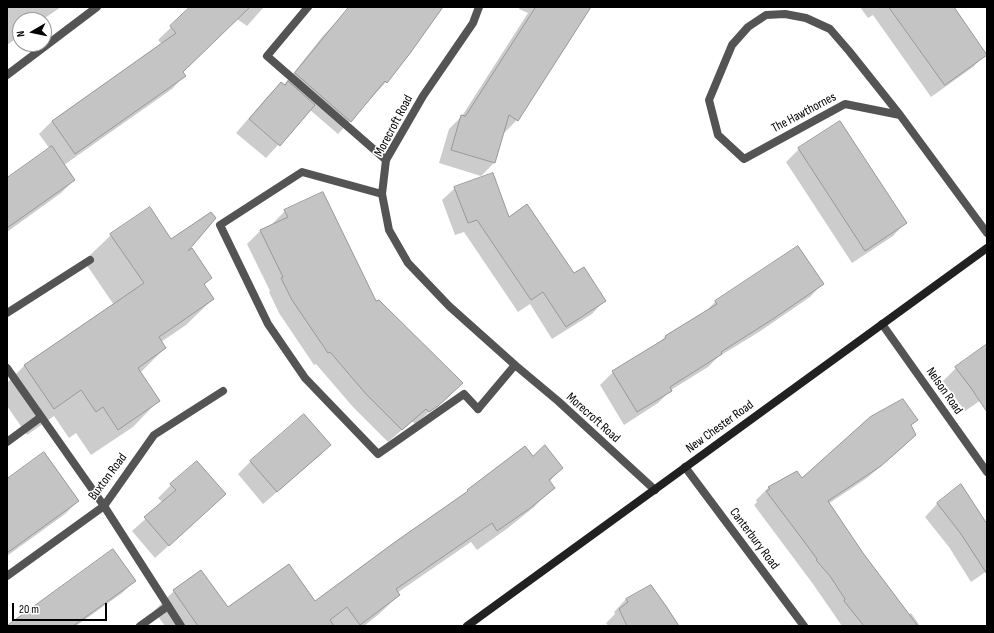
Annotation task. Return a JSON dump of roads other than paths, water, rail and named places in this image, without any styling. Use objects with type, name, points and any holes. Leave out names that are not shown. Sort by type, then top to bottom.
[{"type":"main road","name":"New Chester Road","points":[[467,626],[987,248]]},
{"type":"street","points":[[7,75],[97,7]]},
{"type":"street","points":[[308,7],[267,56],[386,160]]},
{"type":"street","name":"Morecroft Road","points":[[479,7],[473,23],[423,96],[386,160],[382,194],[389,230],[408,263],[449,306],[558,401],[655,490]]},
{"type":"street","name":"The Hawthornes","points":[[785,14],[806,18],[830,29],[900,114],[845,104],[744,159],[718,135],[709,100],[732,45],[748,27],[766,15],[785,14]]},
{"type":"street","points":[[900,114],[987,233]]},
{"type":"street","points":[[382,194],[302,172],[220,225],[268,324],[305,378],[378,454],[464,394],[478,409],[515,365]]},
{"type":"street","points":[[7,313],[90,260]]},
{"type":"street","name":"Nelson Road","points":[[882,324],[984,463],[987,472]]},
{"type":"street","points":[[7,368],[104,506],[181,626]]},
{"type":"street","name":"Buxton Road","points":[[7,576],[104,506],[154,435],[223,391]]},
{"type":"street","points":[[7,442],[41,417]]},
{"type":"street","name":"Canterbury Road","points":[[685,467],[804,626]]},
{"type":"street","points":[[140,626],[168,606]]}]
